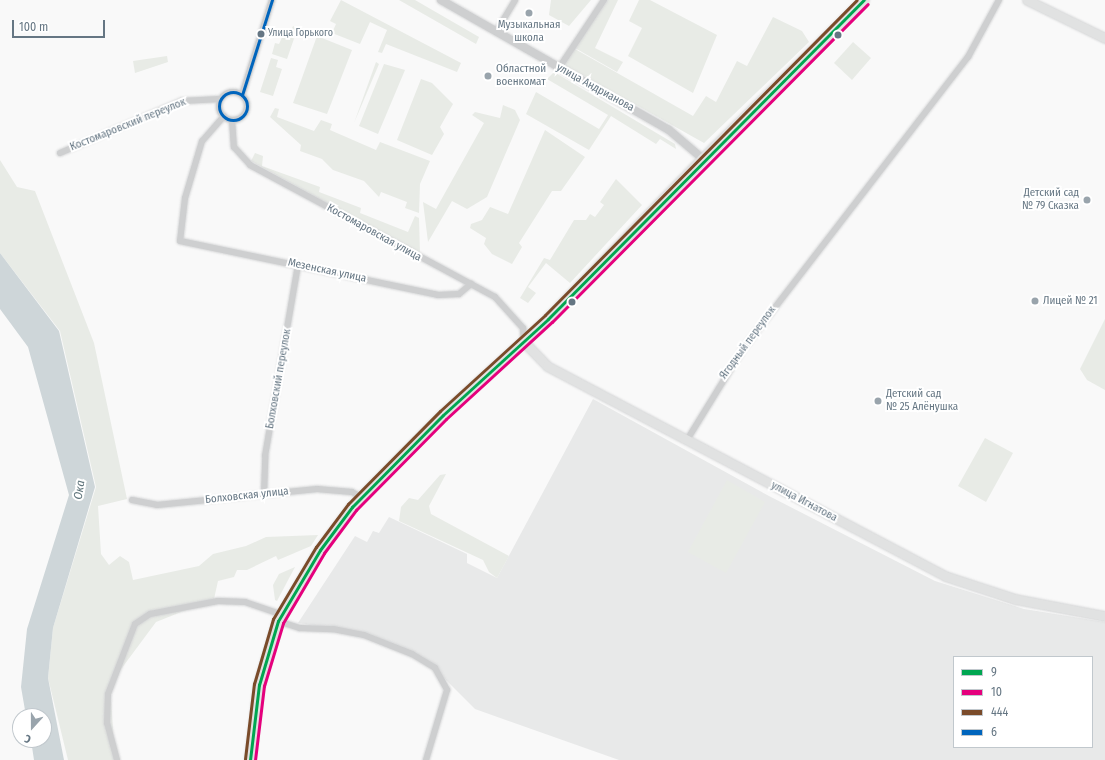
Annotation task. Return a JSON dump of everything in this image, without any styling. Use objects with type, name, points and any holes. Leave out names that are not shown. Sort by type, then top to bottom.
[{"type":"main road","points":[[250,760],[259,684],[280,618],[292,594],[328,538],[361,497],[443,415],[524,342],[702,159],[864,0]]},
{"type":"main road","points":[[1027,0],[1105,38]]},
{"type":"main road","name":"улица Игнатова","points":[[524,342],[547,366],[946,576],[1016,599],[1105,616]]},
{"type":"street","points":[[242,95],[272,0]]},
{"type":"street","name":"улица Андрианова","points":[[441,0],[669,130],[702,159]]},
{"type":"street","points":[[496,32],[515,0]]},
{"type":"street","points":[[559,68],[604,0]]},
{"type":"street","name":"Ягодный переулок","points":[[687,440],[716,386],[747,343],[968,57],[999,0]]},
{"type":"street","points":[[230,92],[242,95],[247,103],[245,113],[232,120],[224,116],[219,108],[220,99],[230,92]]},
{"type":"street","name":"Костомаровский переулок","points":[[60,153],[182,100],[220,99]]},
{"type":"street","name":"Мезенская улица","points":[[224,116],[202,141],[185,198],[180,241],[438,295],[459,294],[472,284]]},
{"type":"street","name":"Костомаровская улица","points":[[232,120],[234,147],[250,165],[495,297],[522,328],[524,342]]},
{"type":"street","name":"Болховский переулок","points":[[264,494],[265,456],[298,265]]},
{"type":"street","name":"Болховская улица","points":[[132,500],[157,505],[317,489],[352,492],[361,497]]},
{"type":"street","points":[[117,760],[107,723],[113,676],[134,624],[160,612],[218,601],[245,602],[300,628],[364,635],[412,654],[435,668],[447,690],[426,760]]},
{"type":"shaded area","points":[[341,0],[461,63],[457,72],[386,44],[382,53],[378,52],[387,30],[370,22],[360,44],[332,33],[336,24],[330,21]]},
{"type":"shaded area","points":[[399,0],[415,0],[479,37],[476,44]]},
{"type":"shaded area","points":[[551,0],[591,0],[569,26],[549,15]]},
{"type":"shaded area","points":[[608,0],[618,0],[595,48],[623,62],[617,72],[575,48]]},
{"type":"shaded area","points":[[639,0],[650,0],[717,35],[693,93],[628,56],[642,28],[629,21]]},
{"type":"shaded area","points":[[773,17],[802,31],[809,42],[704,143],[565,65],[575,49],[693,116],[706,96],[716,102],[737,61],[747,66]]},
{"type":"shaded area","points":[[293,26],[311,35],[297,30],[287,59],[272,54],[275,43],[279,44],[284,33],[289,35]]},
{"type":"shaded area","points":[[317,36],[352,50],[327,114],[293,103]]},
{"type":"shaded area","points":[[853,42],[871,58],[852,80],[834,63]]},
{"type":"shaded area","points":[[167,56],[168,62],[135,73],[133,61]]},
{"type":"shaded area","points":[[271,58],[278,60],[276,67],[282,69],[273,96],[260,92]]},
{"type":"shaded area","points":[[376,62],[379,64],[354,123]]},
{"type":"shaded area","points":[[384,64],[405,70],[378,134],[359,126]]},
{"type":"shaded area","points":[[554,72],[675,144],[676,149],[660,139],[656,144],[611,116],[589,150],[526,114],[536,92],[599,129],[608,115],[547,79]]},
{"type":"shaded area","points":[[421,79],[432,83],[453,104],[440,127],[444,134],[432,155],[397,140]]},
{"type":"shaded area","points":[[503,105],[515,110],[520,120],[487,197],[467,209],[452,201],[428,242],[423,202],[436,209],[484,123],[472,115],[475,112],[500,118]]},
{"type":"shaded area","points":[[275,108],[279,109],[277,117],[314,131],[321,120],[332,124],[330,130],[376,150],[380,142],[430,161],[420,184],[419,213],[405,208],[407,202],[381,192],[379,197],[364,181],[333,170],[322,159],[300,151],[301,145],[270,117]]},
{"type":"shaded area","points":[[545,130],[585,157],[561,191],[552,191],[519,243],[522,247],[512,264],[492,254],[484,244],[486,238],[470,228],[471,224],[482,220],[490,207],[508,214]]},
{"type":"shaded area","points":[[255,153],[263,156],[262,166],[320,187],[319,192],[361,208],[360,213],[408,232],[415,216],[419,218],[420,254],[251,161]]},
{"type":"shaded area","points":[[0,160],[17,187],[35,191],[94,343],[127,499],[98,506],[101,554],[109,565],[120,556],[129,562],[133,580],[199,566],[213,554],[246,546],[266,537],[318,535],[311,546],[278,560],[276,556],[247,570],[237,570],[234,577],[218,581],[214,599],[156,622],[110,684],[115,760],[68,760],[48,678],[53,628],[96,487],[60,331],[0,253]]},
{"type":"shaded area","points":[[616,179],[642,205],[570,283],[546,263],[528,287],[536,293],[528,303],[520,298],[544,258],[550,260],[574,220],[586,220],[590,214],[595,217],[604,205],[600,202]]},
{"type":"shaded area","points":[[1105,319],[1105,390],[1087,380],[1080,369]]},
{"type":"shaded area","points":[[593,399],[769,496],[935,581],[1024,609],[1105,622],[1105,760],[619,760],[475,709],[423,657],[367,633],[298,623],[355,536],[367,542],[373,531],[379,533],[389,517],[467,554],[467,563],[497,578]]},
{"type":"shaded area","points":[[985,438],[1013,453],[986,502],[958,486]]},
{"type":"shaded area","points":[[446,474],[429,506],[431,514],[509,556],[497,578],[489,572],[483,560],[399,521],[401,507],[409,498],[418,500],[440,475]]},
{"type":"shaded area","points":[[727,480],[765,502],[726,573],[688,552]]},
{"type":"shaded area","points":[[295,567],[277,601],[275,600],[273,585],[279,574]]},
{"type":"water","name":"Ока","points":[[0,253],[59,331],[95,487],[53,628],[48,678],[64,760],[34,760],[32,748],[52,748],[52,708],[25,708],[21,687],[27,629],[69,495],[28,347],[0,309]]},
{"type":"transit line","name":"6","points":[[242,95],[272,0]]},
{"type":"transit line","name":"444","points":[[245,759],[254,684],[273,619],[316,547],[348,504],[440,411],[545,315],[857,0]]},
{"type":"transit line","name":"9","points":[[250,760],[259,685],[278,621],[320,550],[352,507],[443,415],[548,319],[864,0]]},
{"type":"transit line","name":"10","points":[[255,760],[264,686],[283,623],[324,553],[356,510],[446,419],[552,322],[868,4]]},
{"type":"transit line","name":"6","points":[[233,92],[243,96],[247,106],[243,116],[233,120],[223,116],[219,106],[223,96],[233,92]]},
{"type":"place","name":"Музыкальная школа","points":[[529,13]]},
{"type":"place","name":"Улица Горького","points":[[261,34]]},
{"type":"place","name":"Областной военкомат","points":[[488,76]]},
{"type":"place","name":"Детский сад № 79 Сказка","points":[[1087,200]]},
{"type":"place","name":"Лицей № 21","points":[[1035,301]]},
{"type":"place","name":"Детский сад № 25 Алёнушка","points":[[878,401]]}]
